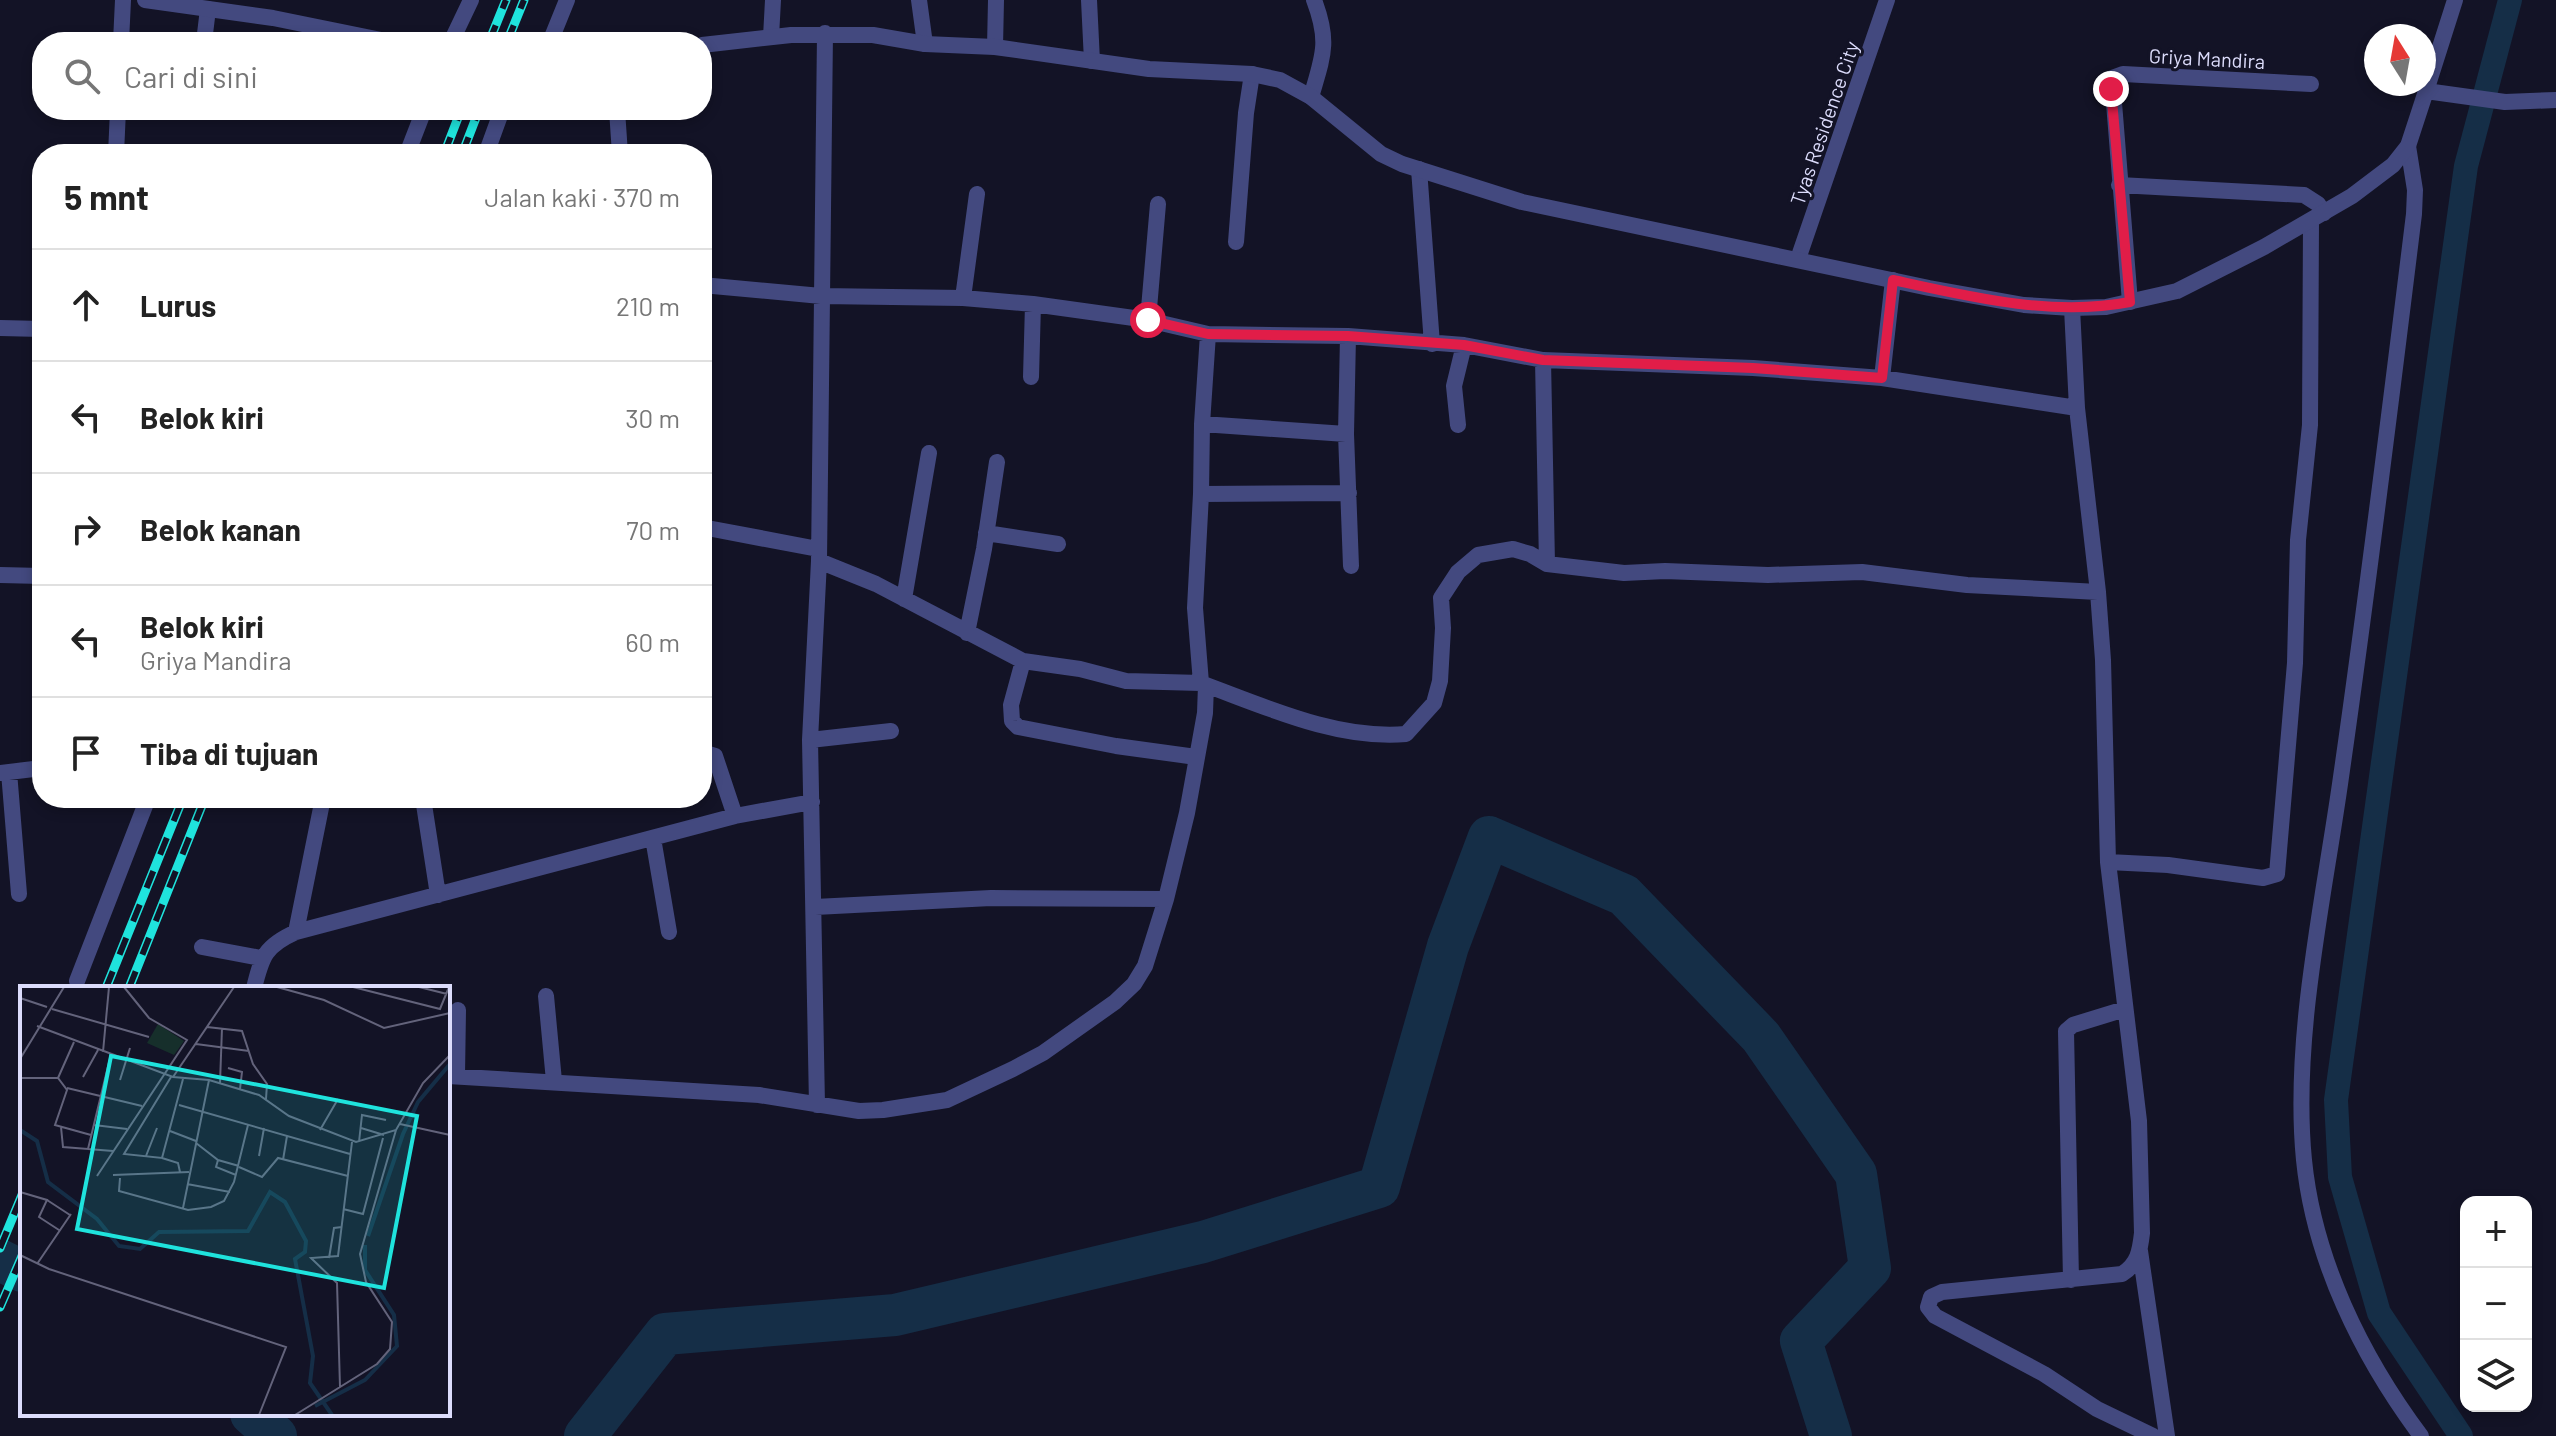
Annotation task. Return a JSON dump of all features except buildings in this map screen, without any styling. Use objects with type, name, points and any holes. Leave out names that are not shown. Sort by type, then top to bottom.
[{"type":"street","points":[[121,32],[123,0]]},
{"type":"street","points":[[145,0],[273,18],[342,32]]},
{"type":"street","points":[[456,32],[471,0]]},
{"type":"street","points":[[554,32],[567,0]]},
{"type":"street","points":[[771,37],[773,0]]},
{"type":"street","points":[[919,0],[925,44]]},
{"type":"street","points":[[995,47],[996,0]]},
{"type":"street","points":[[1089,0],[1092,61]]},
{"type":"street","points":[[1311,97],[1325,40],[1323,22],[1314,0]]},
{"type":"street","name":"Tyas Residence City","points":[[1798,259],[1887,0]]},
{"type":"street","points":[[2436,83],[2455,0]]},
{"type":"street","points":[[205,32],[208,9]]},
{"type":"street","points":[[817,1105],[810,740],[819,555],[825,33]]},
{"type":"street","points":[[712,44],[825,33],[873,35],[925,44],[995,47],[1149,69],[1252,74],[1280,80],[1311,97],[1381,154],[1522,202],[1893,280],[2024,305],[2072,308],[2106,307],[2177,291],[2204,280],[2317,217],[2393,165],[2408,146],[2432,96]]},
{"type":"street","points":[[1236,242],[1252,74]]},
{"type":"street","name":"Griya Mandira","points":[[2130,302],[2112,78],[2123,74],[2311,84]]},
{"type":"street","points":[[2436,92],[2505,102],[2556,100]]},
{"type":"street","points":[[116,144],[118,120]]},
{"type":"street","points":[[411,144],[420,120]]},
{"type":"street","points":[[490,144],[498,120]]},
{"type":"street","points":[[618,120],[619,144]]},
{"type":"street","points":[[2408,146],[2415,190],[2414,214],[2370,568],[2305,1033],[2302,1117],[2310,1199],[2340,1295],[2378,1375],[2421,1436]]},
{"type":"street","points":[[1419,169],[1432,344]]},
{"type":"street","points":[[2108,862],[2168,865],[2263,878],[2277,874],[2295,663],[2298,540],[2310,425],[2318,204],[2304,195],[2119,185]]},
{"type":"street","points":[[963,298],[977,194]]},
{"type":"street","points":[[1148,320],[1158,204]]},
{"type":"street","points":[[1882,378],[1893,280]]},
{"type":"street","points":[[712,286],[821,296],[963,298],[1033,304],[1148,320],[1208,334],[1348,336],[1464,345],[1543,360],[1753,368],[1882,378],[2077,408]]},
{"type":"street","points":[[1031,377],[1033,304]]},
{"type":"street","points":[[2072,308],[2077,408],[2103,660],[2108,862],[2139,1121],[2140,1250],[2167,1436]]},
{"type":"street","points":[[0,328],[32,329]]},
{"type":"street","points":[[458,1010],[452,1076],[759,1095],[859,1111],[947,1100],[1043,1053],[1115,1002],[1134,984],[1145,966],[1166,899],[1187,813],[1205,713],[1195,608],[1208,334]]},
{"type":"street","points":[[1348,336],[1346,434],[1351,566]]},
{"type":"street","points":[[1458,425],[1454,386],[1464,345]]},
{"type":"street","points":[[1543,360],[1547,564]]},
{"type":"street","points":[[1202,424],[1346,434]]},
{"type":"street","points":[[904,599],[929,453]]},
{"type":"street","points":[[967,633],[997,462]]},
{"type":"street","points":[[1201,494],[1349,493]]},
{"type":"street","points":[[712,529],[819,555],[1023,661],[1080,669],[1126,681],[1203,684],[1264,706],[1369,735],[1406,734],[1434,703],[1440,681],[1441,598],[1458,572],[1478,555],[1513,549],[1547,564],[1624,573],[1665,571],[1768,575],[1862,572],[1967,585],[2098,592]]},
{"type":"street","points":[[986,533],[1058,544]]},
{"type":"street","points":[[0,575],[32,576]]},
{"type":"street","points":[[1023,661],[1010,711],[1012,721],[1018,727],[1116,746],[1196,757]]},
{"type":"street","points":[[810,740],[891,731]]},
{"type":"street","points":[[712,755],[715,756],[735,816]]},
{"type":"street","points":[[19,894],[4,772],[32,769]]},
{"type":"street","points":[[254,986],[261,958],[275,942],[296,932],[735,816],[812,802]]},
{"type":"street","points":[[77,981],[144,808]]},
{"type":"street","points":[[296,932],[321,808]]},
{"type":"street","points":[[425,808],[438,895]]},
{"type":"street","points":[[653,838],[669,932]]},
{"type":"street","points":[[815,907],[991,898],[1166,899]]},
{"type":"street","points":[[202,947],[261,958]]},
{"type":"street","points":[[546,996],[554,1081]]},
{"type":"street","points":[[2071,1280],[2066,1031],[2073,1025],[2125,1009]]},
{"type":"street","points":[[2140,1250],[2131,1268],[2122,1274],[1942,1292],[1931,1297],[1928,1307],[1935,1316],[2034,1368],[2097,1409],[2153,1436]]},
{"type":"waterway","points":[[2461,1436],[2379,1313],[2340,1177],[2336,1100],[2466,166],[2510,0]]},
{"type":"waterway","points":[[585,1436],[665,1334],[895,1315],[1203,1242],[1379,1187],[1448,946],[1489,837],[1624,895],[1761,1037],[1856,1174],[1870,1268],[1801,1341],[1831,1436]]},
{"type":"waterway","points":[[0,1260],[20,1270]]},
{"type":"waterway","points":[[253,1416],[276,1436]]},
{"type":"railway","points":[[493,32],[506,0]]},
{"type":"railway","points":[[511,32],[524,0]]},
{"type":"railway","points":[[448,144],[457,120]]},
{"type":"railway","points":[[466,144],[475,120]]},
{"type":"railway","points":[[107,986],[179,808]]},
{"type":"railway","points":[[130,986],[201,808]]},
{"type":"railway","points":[[0,1248],[20,1200]]},
{"type":"railway","points":[[0,1307],[20,1261]]},
{"type":"route","points":[[1148,320],[1208,334],[1348,336],[1464,345],[1543,360],[1753,368],[1882,378],[1893,280],[2024,305],[2072,308],[2106,307],[2130,302],[2111,89]]}]
